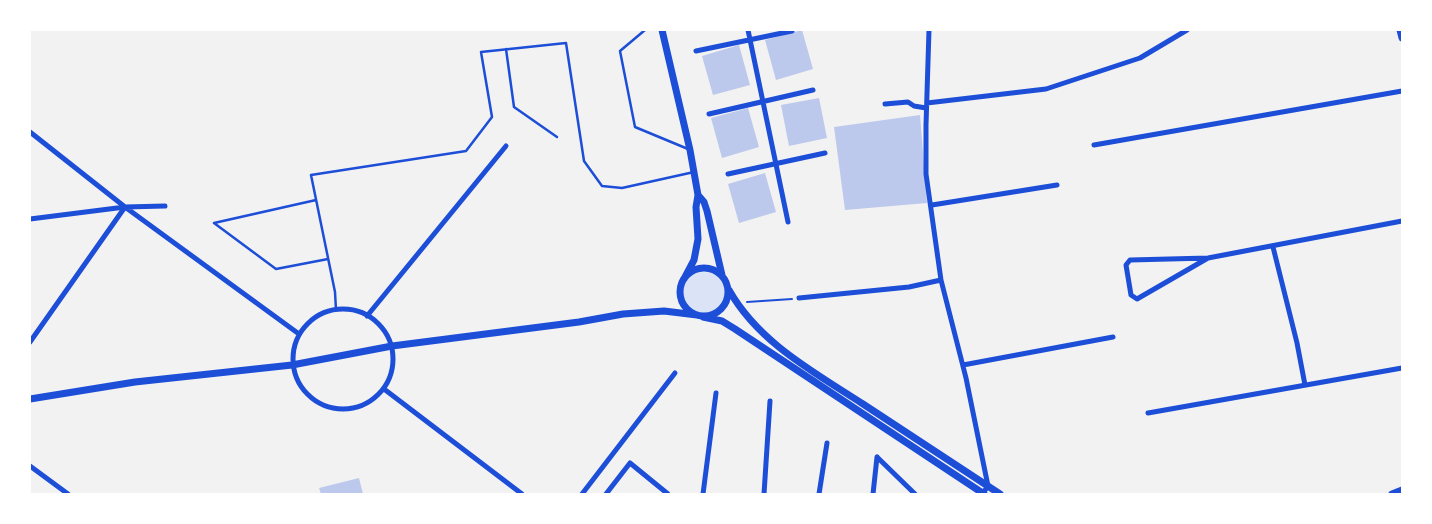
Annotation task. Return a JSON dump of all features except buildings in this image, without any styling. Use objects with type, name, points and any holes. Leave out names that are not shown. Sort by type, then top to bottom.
[{"type":"main road","points":[[662,30],[690,150],[698,195],[696,207],[698,239],[694,260],[684,279],[680,292],[681,300],[690,312],[700,316],[717,313],[726,302],[729,290]]},
{"type":"main road","points":[[1400,30],[1402,38]]},
{"type":"main road","points":[[698,195],[704,202],[707,211],[722,276],[736,303],[767,338],[788,355],[1000,494]]},
{"type":"main road","points":[[684,279],[689,274],[702,268],[716,271],[722,276]]},
{"type":"main road","points":[[30,399],[135,382],[292,365],[392,346],[579,322],[622,314],[664,311],[722,321],[984,494]]},
{"type":"main road","points":[[1392,494],[1402,490]]},
{"type":"street","points":[[748,30],[788,222]]},
{"type":"street","points":[[929,30],[926,174],[942,280],[963,365],[988,486],[984,494]]},
{"type":"street","points":[[885,104],[908,102],[914,106],[926,105],[1046,89],[1140,58],[1187,30]]},
{"type":"street","points":[[696,51],[792,31]]},
{"type":"street","points":[[709,114],[813,90]]},
{"type":"street","points":[[1094,145],[1402,91]]},
{"type":"street","points":[[30,132],[125,207],[299,334]]},
{"type":"street","points":[[368,316],[506,146]]},
{"type":"street","points":[[728,174],[825,153]]},
{"type":"street","points":[[932,205],[1058,185]]},
{"type":"street","points":[[30,219],[125,207],[165,206]]},
{"type":"street","points":[[30,342],[125,207]]},
{"type":"street","points":[[1208,258],[1137,299],[1131,295],[1126,264],[1130,260],[1208,258],[1402,221]]},
{"type":"street","points":[[1273,247],[1297,343],[1305,385]]},
{"type":"street","points":[[799,298],[909,286],[942,280]]},
{"type":"street","points":[[342,309],[368,316],[385,332],[392,346],[392,364],[384,389],[366,404],[351,409],[335,410],[320,405],[306,395],[297,382],[292,365],[293,350],[299,334],[310,321],[325,312],[342,309]]},
{"type":"street","points":[[963,365],[1113,337]]},
{"type":"street","points":[[1148,413],[1402,368]]},
{"type":"street","points":[[582,494],[675,373]]},
{"type":"street","points":[[384,389],[522,494]]},
{"type":"street","points":[[703,494],[716,393]]},
{"type":"street","points":[[764,494],[770,401]]},
{"type":"street","points":[[819,494],[827,443]]},
{"type":"street","points":[[873,494],[877,457],[915,494]]},
{"type":"street","points":[[606,494],[630,462],[668,494]]},
{"type":"street","points":[[30,466],[68,494]]},
{"type":"lane","points":[[645,30],[620,51],[635,127],[690,150]]},
{"type":"lane","points":[[336,310],[311,175],[466,151],[492,117],[481,52],[566,43],[584,162],[602,186],[622,188],[694,172]]},
{"type":"lane","points":[[506,49],[514,107],[557,137]]},
{"type":"lane","points":[[316,200],[214,222],[276,270],[328,259]]},
{"type":"path","points":[[736,303],[799,298]]},
{"type":"shaded area","points":[[700,272],[708,272],[719,278],[725,293],[719,308],[708,314],[700,314],[689,308],[683,297],[683,289],[689,278]]}]
